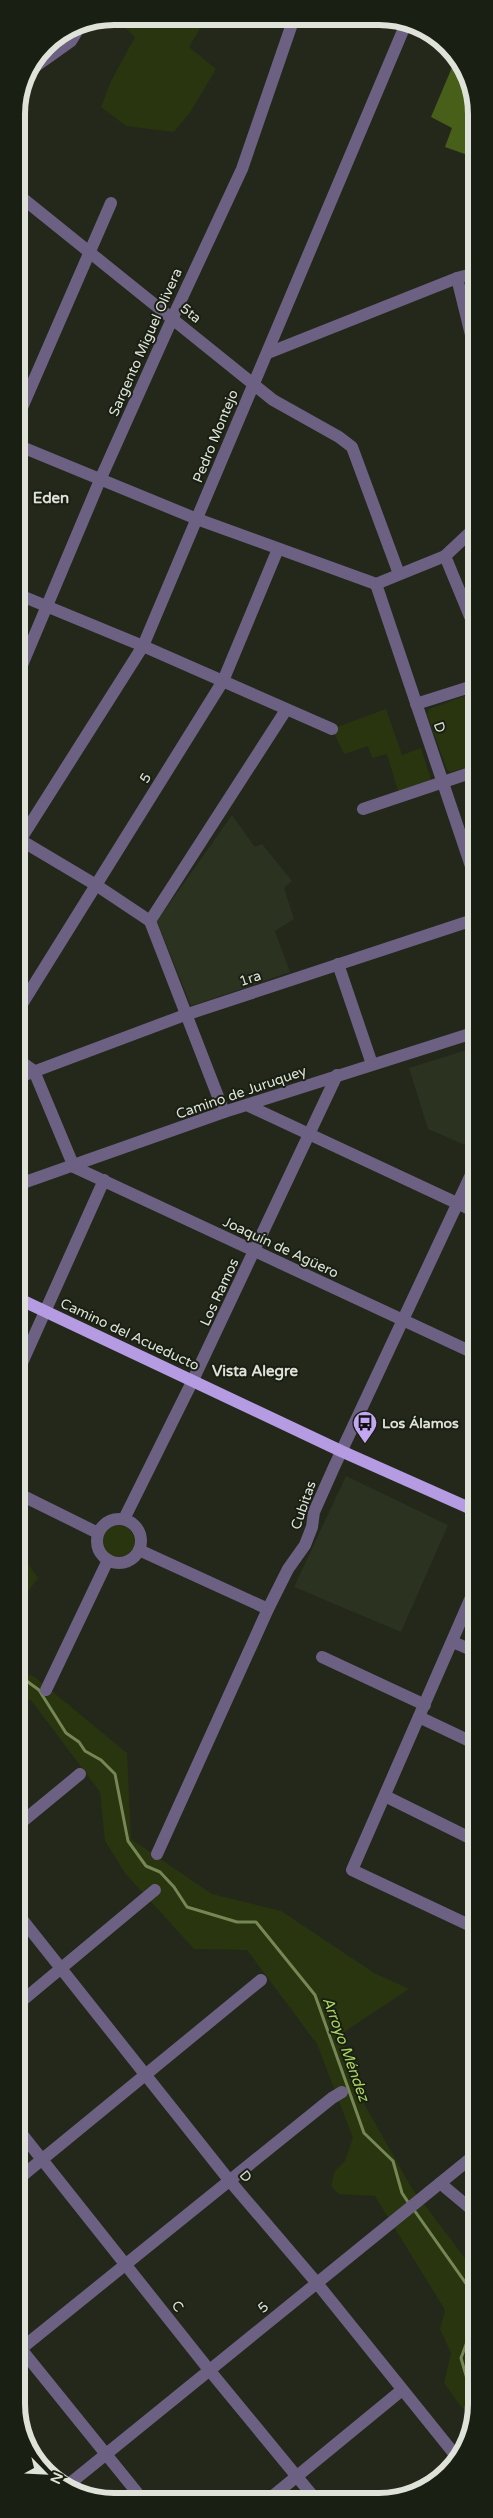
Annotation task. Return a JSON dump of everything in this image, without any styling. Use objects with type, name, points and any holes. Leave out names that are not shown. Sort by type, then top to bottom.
[{"type":"main road","name":"Camino del Acueducto","points":[[25,1302],[341,1451],[468,1507]]},
{"type":"street","name":"Sargento Miguel Olivera","points":[[25,657],[172,317],[242,169],[292,25]]},
{"type":"street","name":"Pedro Montejo","points":[[25,830],[143,646],[253,384],[268,354],[404,29]]},
{"type":"street","points":[[42,62],[71,41],[75,34]]},
{"type":"street","name":"5ta","points":[[25,201],[89,250],[273,400],[340,437],[352,447],[399,574]]},
{"type":"street","points":[[25,398],[111,203]]},
{"type":"street","points":[[268,354],[468,275]]},
{"type":"street","points":[[457,278],[468,323]]},
{"type":"street","points":[[25,450],[197,519],[376,584],[445,556],[468,534]]},
{"type":"street","name":"5","points":[[25,999],[223,681],[278,549]]},
{"type":"street","points":[[445,556],[468,612]]},
{"type":"street","name":"D","points":[[376,584],[468,857]]},
{"type":"street","points":[[25,597],[143,646],[332,729]]},
{"type":"street","points":[[416,704],[468,687]]},
{"type":"street","points":[[150,921],[286,710]]},
{"type":"street","points":[[363,809],[468,773]]},
{"type":"street","points":[[25,845],[96,885],[150,921],[185,1016],[224,1112]]},
{"type":"street","name":"1ra","points":[[25,1074],[185,1016],[468,922]]},
{"type":"street","points":[[338,964],[372,1064]]},
{"type":"street","name":"Camino de Juruquey","points":[[25,1182],[74,1167],[224,1112],[249,1106],[337,1075],[468,1034]]},
{"type":"street","points":[[25,1064],[34,1070],[74,1167]]},
{"type":"street","name":"Los Ramos","points":[[124,1519],[193,1380],[337,1075]]},
{"type":"street","points":[[249,1106],[468,1208]]},
{"type":"street","name":"Joaquín de Agüero","points":[[74,1167],[468,1350]]},
{"type":"street","points":[[25,1355],[104,1180]]},
{"type":"street","name":"Cubitas","points":[[157,1854],[268,1608],[288,1569],[305,1545],[312,1527],[314,1512],[341,1451],[468,1183]]},
{"type":"street","points":[[25,1497],[98,1533]]},
{"type":"street","points":[[124,1519],[132,1522],[140,1535],[140,1550],[135,1556],[122,1563],[108,1560],[102,1556],[97,1545],[98,1533],[106,1523],[112,1520],[124,1519]]},
{"type":"street","points":[[140,1550],[268,1608]]},
{"type":"street","points":[[46,1690],[108,1560]]},
{"type":"street","points":[[468,1605],[352,1870],[468,1918]]},
{"type":"street","points":[[452,1642],[468,1649]]},
{"type":"street","points":[[322,1658],[425,1705]]},
{"type":"street","points":[[419,1717],[468,1740]]},
{"type":"street","points":[[25,1819],[80,1774]]},
{"type":"street","points":[[385,1796],[468,1837]]},
{"type":"street","points":[[25,1998],[155,1890]]},
{"type":"street","name":"D","points":[[25,1923],[229,2180],[316,2282],[453,2453]]},
{"type":"street","points":[[25,2173],[261,1980]]},
{"type":"street","points":[[25,2343],[342,2092]]},
{"type":"street","name":"C","points":[[25,2138],[210,2371],[311,2493]]},
{"type":"street","name":"5","points":[[71,2482],[468,2160]]},
{"type":"street","points":[[440,2183],[468,2207]]},
{"type":"street","points":[[25,2357],[137,2493]]},
{"type":"street","points":[[276,2493],[402,2390]]},
{"type":"shaded area","points":[[232,815],[255,847],[262,844],[292,881],[284,888],[294,919],[275,931],[290,972],[191,1006],[157,921]]},
{"type":"shaded area","points":[[468,1050],[468,1146],[428,1129],[409,1068]]},
{"type":"shaded area","points":[[346,1476],[448,1525],[401,1632],[294,1587]]},
{"type":"green space","points":[[122,25],[202,25],[189,47],[216,69],[191,111],[174,132],[126,126],[101,107],[111,81],[135,37]]},
{"type":"green space","points":[[453,64],[459,74],[467,102],[468,155],[445,147],[452,128],[431,117]]},
{"type":"green space","points":[[468,695],[468,767],[450,772],[447,770],[427,714],[429,709]]},
{"type":"green space","points":[[386,709],[402,755],[421,748],[431,780],[398,791],[387,754],[372,758],[368,746],[344,754],[332,729]]},
{"type":"green space","points":[[118,1525],[125,1526],[130,1530],[134,1535],[134,1549],[130,1554],[125,1558],[118,1559],[111,1558],[106,1554],[102,1549],[101,1542],[102,1535],[106,1530],[111,1526]]},
{"type":"green space","points":[[25,1559],[38,1578],[25,1595]]},
{"type":"green space","points":[[25,1672],[36,1678],[127,1753],[131,1839],[212,1894],[281,1911],[374,1973],[409,1989],[341,2034],[362,2100],[411,2187],[468,2262],[468,2410],[462,2408],[444,2383],[451,2353],[440,2329],[445,2310],[375,2196],[339,2194],[331,2186],[335,2171],[345,2161],[353,2138],[317,2044],[247,1950],[194,1949],[125,1873],[105,1841],[100,1792],[31,1700],[25,1699]]},
{"type":"waterway","name":"Arroyo Méndez","points":[[25,1680],[39,1690],[66,1733],[79,1742],[85,1751],[101,1760],[115,1774],[128,1841],[146,1866],[160,1872],[174,1887],[187,1907],[237,1922],[256,1922],[315,1995],[364,2133],[393,2161],[402,2193],[410,2205]]},
{"type":"waterway","name":"Arroyo Méndez","points":[[414,2210],[468,2286]]},
{"type":"waterway","name":"Arroyo Méndez","points":[[468,2339],[461,2358],[468,2382]]},
{"type":"place","name":"Los Álamos","points":[[365,1444]]},
{"type":"district","name":"Eden","points":[[51,498]]},
{"type":"district","name":"Vista Alegre","points":[[255,1371]]}]
